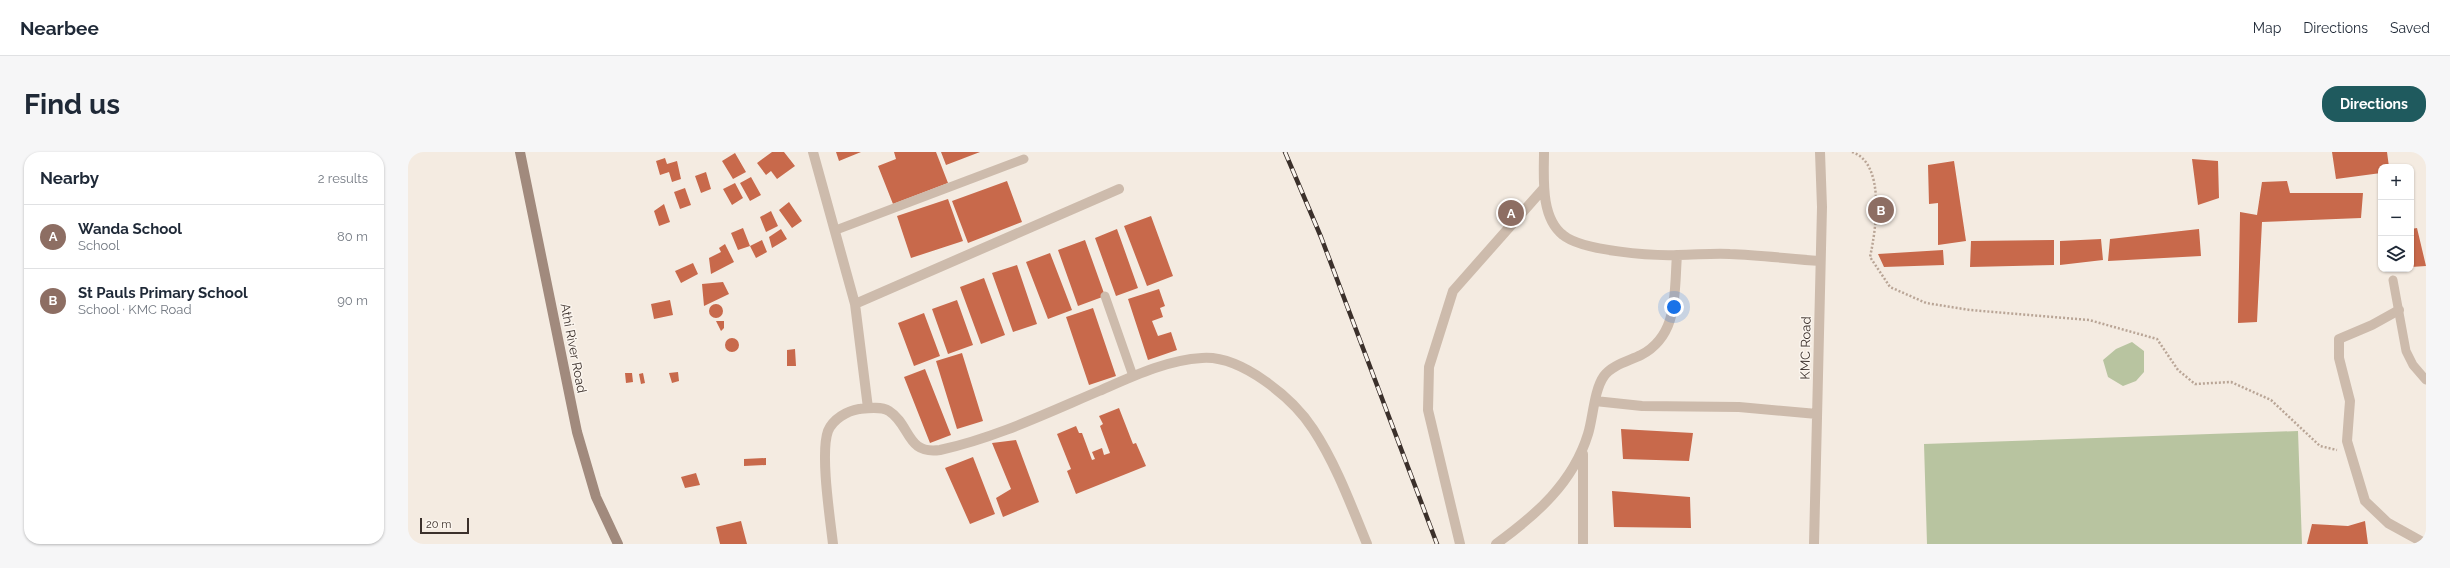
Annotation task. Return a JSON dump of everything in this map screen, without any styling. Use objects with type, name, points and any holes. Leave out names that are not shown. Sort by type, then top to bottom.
[{"type":"main road","name":"Athi River Road","points":[[520,152],[577,432],[596,497],[618,544]]},
{"type":"street","points":[[813,152],[836,230],[855,304],[868,408]]},
{"type":"street","points":[[1544,152],[1544,188],[1552,219],[1562,235],[1572,240],[1602,248],[1677,256],[1729,254],[1820,262]]},
{"type":"street","name":"KMC Road","points":[[1814,544],[1820,262],[1820,152]]},
{"type":"street","points":[[1460,544],[1428,410],[1429,367],[1453,291],[1544,188]]},
{"type":"street","points":[[855,304],[1119,189]]},
{"type":"street","points":[[1583,544],[1583,451],[1595,401],[1604,376],[1618,365],[1651,350],[1665,335],[1672,316],[1677,256]]},
{"type":"street","points":[[2399,310],[2372,325],[2339,339],[2339,358],[2350,401],[2347,441],[2364,501],[2388,523],[2426,544]]},
{"type":"street","points":[[833,544],[827,482],[826,440],[828,430],[843,415],[868,408],[888,410],[896,417],[912,443],[930,452],[955,447],[1034,419],[1133,376],[1181,360],[1203,357],[1234,364],[1275,388],[1290,401],[1313,428],[1345,492],[1367,544]]},
{"type":"street","points":[[1595,401],[1642,406],[1739,407],[1817,414]]},
{"type":"street","points":[[1496,544],[1550,500],[1573,470],[1583,451]]},
{"type":"lane","points":[[836,230],[1024,159]]},
{"type":"lane","points":[[2393,280],[2406,351],[2413,365],[2426,380]]},
{"type":"lane","points":[[1105,296],[1133,376]]},
{"type":"path","points":[[1852,152],[1860,155],[1873,173],[1876,230],[1870,257],[1890,287],[1926,303],[1970,310],[2089,320],[2157,340],[2178,370],[2195,384],[2231,382],[2272,400],[2320,446],[2350,453]]},
{"type":"green space","points":[[2132,342],[2144,351],[2144,372],[2136,381],[2123,386],[2108,377],[2103,360],[2116,349]]},
{"type":"green space","points":[[2298,431],[2302,544],[1927,544],[1924,444]]},
{"type":"building","points":[[772,152],[784,152],[795,166],[777,179],[771,171],[766,175],[757,163]]},
{"type":"building","points":[[836,152],[861,152],[839,161]]},
{"type":"building","points":[[894,152],[936,152],[948,183],[893,204],[878,166],[896,159]]},
{"type":"building","points":[[941,152],[980,152],[946,165]]},
{"type":"building","points":[[2332,152],[2387,152],[2389,164],[2378,164],[2378,173],[2336,179]]},
{"type":"building","points":[[735,153],[746,172],[733,179],[722,161]]},
{"type":"building","points":[[665,158],[667,164],[677,161],[681,179],[672,182],[669,172],[660,175],[656,161]]},
{"type":"building","points":[[2192,159],[2218,161],[2219,198],[2198,205]]},
{"type":"building","points":[[1954,161],[1966,241],[1938,245],[1938,203],[1929,204],[1928,165]]},
{"type":"building","points":[[706,172],[711,189],[701,193],[695,176]]},
{"type":"building","points":[[751,177],[761,195],[750,201],[740,183]]},
{"type":"building","points":[[1007,181],[1022,222],[968,243],[952,201]]},
{"type":"building","points":[[2287,181],[2290,193],[2363,193],[2361,218],[2262,222],[2257,322],[2238,323],[2240,212],[2257,215],[2262,182]]},
{"type":"building","points":[[735,183],[743,198],[732,205],[723,189]]},
{"type":"building","points":[[685,188],[691,205],[680,209],[674,192]]},
{"type":"building","points":[[948,199],[963,241],[911,258],[897,216]]},
{"type":"building","points":[[789,202],[802,221],[792,228],[779,210]]},
{"type":"building","points":[[664,204],[670,222],[659,226],[654,211]]},
{"type":"building","points":[[771,211],[778,226],[766,232],[760,217]]},
{"type":"building","points":[[1151,216],[1173,276],[1147,286],[1124,226]]},
{"type":"building","points":[[743,228],[750,246],[738,250],[731,233]]},
{"type":"building","points":[[2414,228],[2417,228],[2426,266],[2414,267]]},
{"type":"building","points":[[781,229],[787,239],[772,248],[769,237]]},
{"type":"building","points":[[1117,229],[1138,288],[1116,296],[1095,238]]},
{"type":"building","points":[[2199,229],[2201,256],[2108,261],[2110,239]]},
{"type":"building","points":[[2101,239],[2103,260],[2060,265],[2060,241]]},
{"type":"building","points":[[762,240],[767,252],[756,258],[750,246]]},
{"type":"building","points":[[1085,240],[1105,296],[1078,306],[1058,250]]},
{"type":"building","points":[[2054,240],[2054,265],[1970,267],[1971,241]]},
{"type":"building","points":[[725,244],[734,262],[711,274],[709,258],[721,252],[719,248]]},
{"type":"building","points":[[1943,250],[1944,265],[1884,267],[1878,254]]},
{"type":"building","points":[[1050,253],[1072,310],[1048,319],[1026,262]]},
{"type":"building","points":[[693,263],[698,274],[681,283],[675,271]]},
{"type":"building","points":[[1017,265],[1037,324],[1013,332],[992,273]]},
{"type":"building","points":[[984,278],[1005,335],[981,344],[960,287]]},
{"type":"building","points":[[723,282],[729,294],[704,306],[702,284]]},
{"type":"building","points":[[1159,289],[1165,306],[1160,308],[1163,317],[1152,321],[1158,336],[1171,332],[1177,350],[1148,360],[1128,299]]},
{"type":"building","points":[[670,300],[673,315],[654,319],[651,304]]},
{"type":"building","points":[[957,300],[973,345],[948,354],[932,309]]},
{"type":"building","points":[[713,304],[719,304],[723,308],[723,314],[719,318],[713,318],[709,314],[709,308]]},
{"type":"building","points":[[1093,308],[1116,376],[1089,385],[1066,317]]},
{"type":"building","points":[[924,313],[940,356],[914,366],[898,323]]},
{"type":"building","points":[[716,321],[724,321],[724,328],[721,331]]},
{"type":"building","points":[[729,338],[735,338],[739,342],[739,348],[735,352],[729,352],[725,348],[725,342]]},
{"type":"building","points":[[795,349],[796,366],[787,366],[787,350]]},
{"type":"building","points":[[962,353],[983,421],[957,429],[936,361]]},
{"type":"building","points":[[925,369],[951,435],[930,443],[904,377]]},
{"type":"building","points":[[678,372],[679,381],[672,383],[669,373]]},
{"type":"building","points":[[625,373],[632,373],[633,382],[626,383]]},
{"type":"building","points":[[643,373],[645,383],[641,384],[639,374]]},
{"type":"building","points":[[1119,408],[1133,444],[1136,443],[1146,466],[1076,494],[1067,471],[1071,469],[1057,434],[1076,426],[1079,433],[1082,433],[1092,460],[1095,459],[1092,452],[1102,448],[1104,455],[1110,453],[1100,426],[1103,424],[1099,416]]},
{"type":"building","points":[[1621,429],[1693,433],[1689,461],[1623,459]]},
{"type":"building","points":[[1016,440],[1039,502],[1003,517],[996,498],[1011,489],[992,443]]},
{"type":"building","points":[[973,457],[995,514],[970,524],[945,468]]},
{"type":"building","points":[[766,458],[766,465],[744,466],[744,459]]},
{"type":"building","points":[[696,473],[700,485],[685,488],[681,477]]},
{"type":"building","points":[[1612,491],[1690,497],[1691,528],[1614,527]]},
{"type":"building","points":[[741,521],[747,544],[720,544],[716,527]]},
{"type":"building","points":[[2365,521],[2368,544],[2307,544],[2312,524],[2348,526]]},
{"type":"railway","points":[[1285,152],[1321,237],[1437,544]]},
{"type":"place","name":"St Pauls Primary School","points":[[1881,210]]},
{"type":"place","name":"Wanda School","points":[[1511,213]]}]
